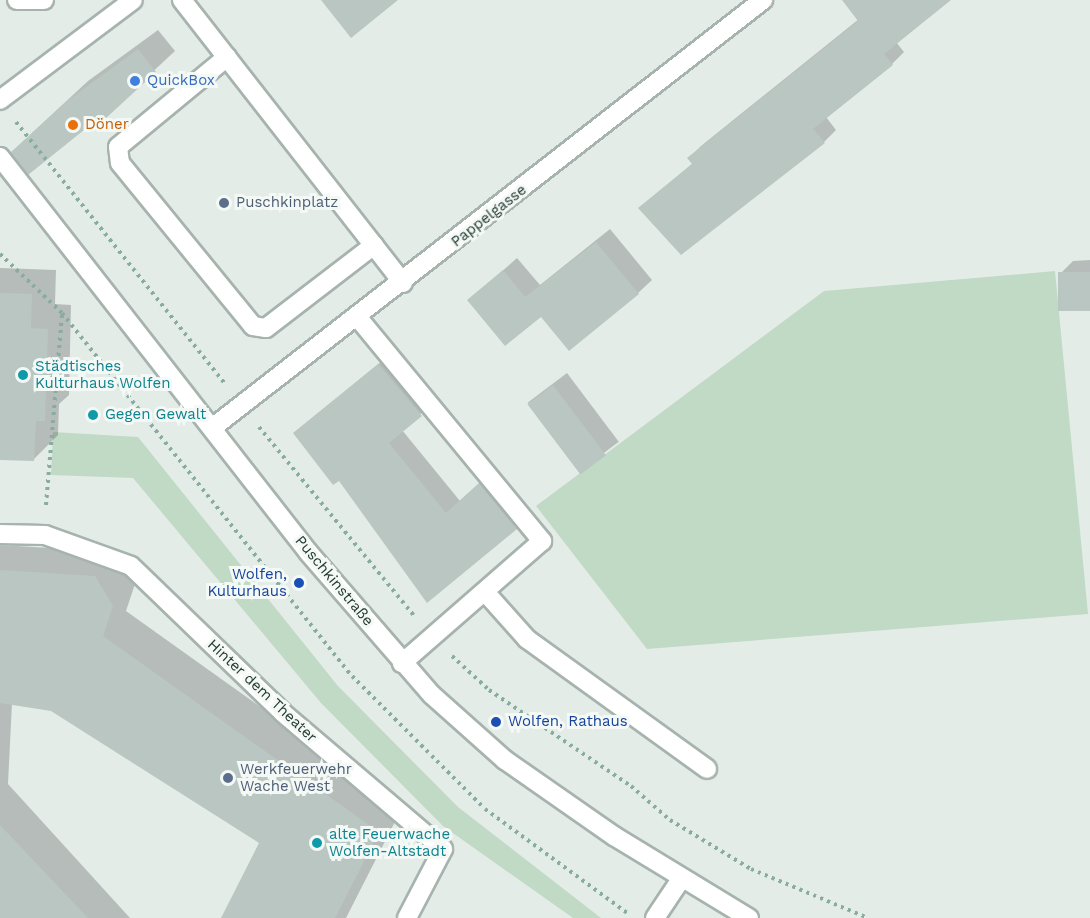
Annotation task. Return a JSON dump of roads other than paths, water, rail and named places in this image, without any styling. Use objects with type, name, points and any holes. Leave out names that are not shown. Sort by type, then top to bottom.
[{"type":"street","points":[[17,0],[44,0]]},
{"type":"street","points":[[4,107],[133,0]]},
{"type":"street","points":[[182,0],[403,283]]},
{"type":"street","name":"Pappelgasse","points":[[212,428],[359,319],[763,0]]},
{"type":"street","points":[[227,57],[118,147],[120,163],[253,326],[266,328],[374,245]]},
{"type":"street","name":"Puschkinstraße","points":[[0,157],[212,428],[402,663],[505,760],[681,879],[750,918]]},
{"type":"street","points":[[359,319],[542,541],[486,593],[402,663]]},
{"type":"street","name":"Hinter dem Theater","points":[[0,534],[45,535],[131,566],[283,713],[443,849],[407,918]]},
{"type":"street","points":[[486,593],[527,639],[707,769]]},
{"type":"street","points":[[655,918],[681,879]]},
{"type":"place","name":"QuickBox","points":[[135,81]]},
{"type":"place","name":"Döner","points":[[73,125]]},
{"type":"place","name":"Puschkinplatz","points":[[224,203]]},
{"type":"place","name":"Städtisches Kulturhaus Wolfen","points":[[23,375]]},
{"type":"place","name":"Gegen Gewalt","points":[[93,415]]},
{"type":"place","name":"Wolfen, Kulturhaus","points":[[299,583]]},
{"type":"place","name":"Wolfen, Rathaus","points":[[496,722]]},
{"type":"place","name":"Werkfeuerwehr Wache West","points":[[228,778]]},
{"type":"place","name":"alte Feuerwache Wolfen-Altstadt","points":[[317,843]]}]
